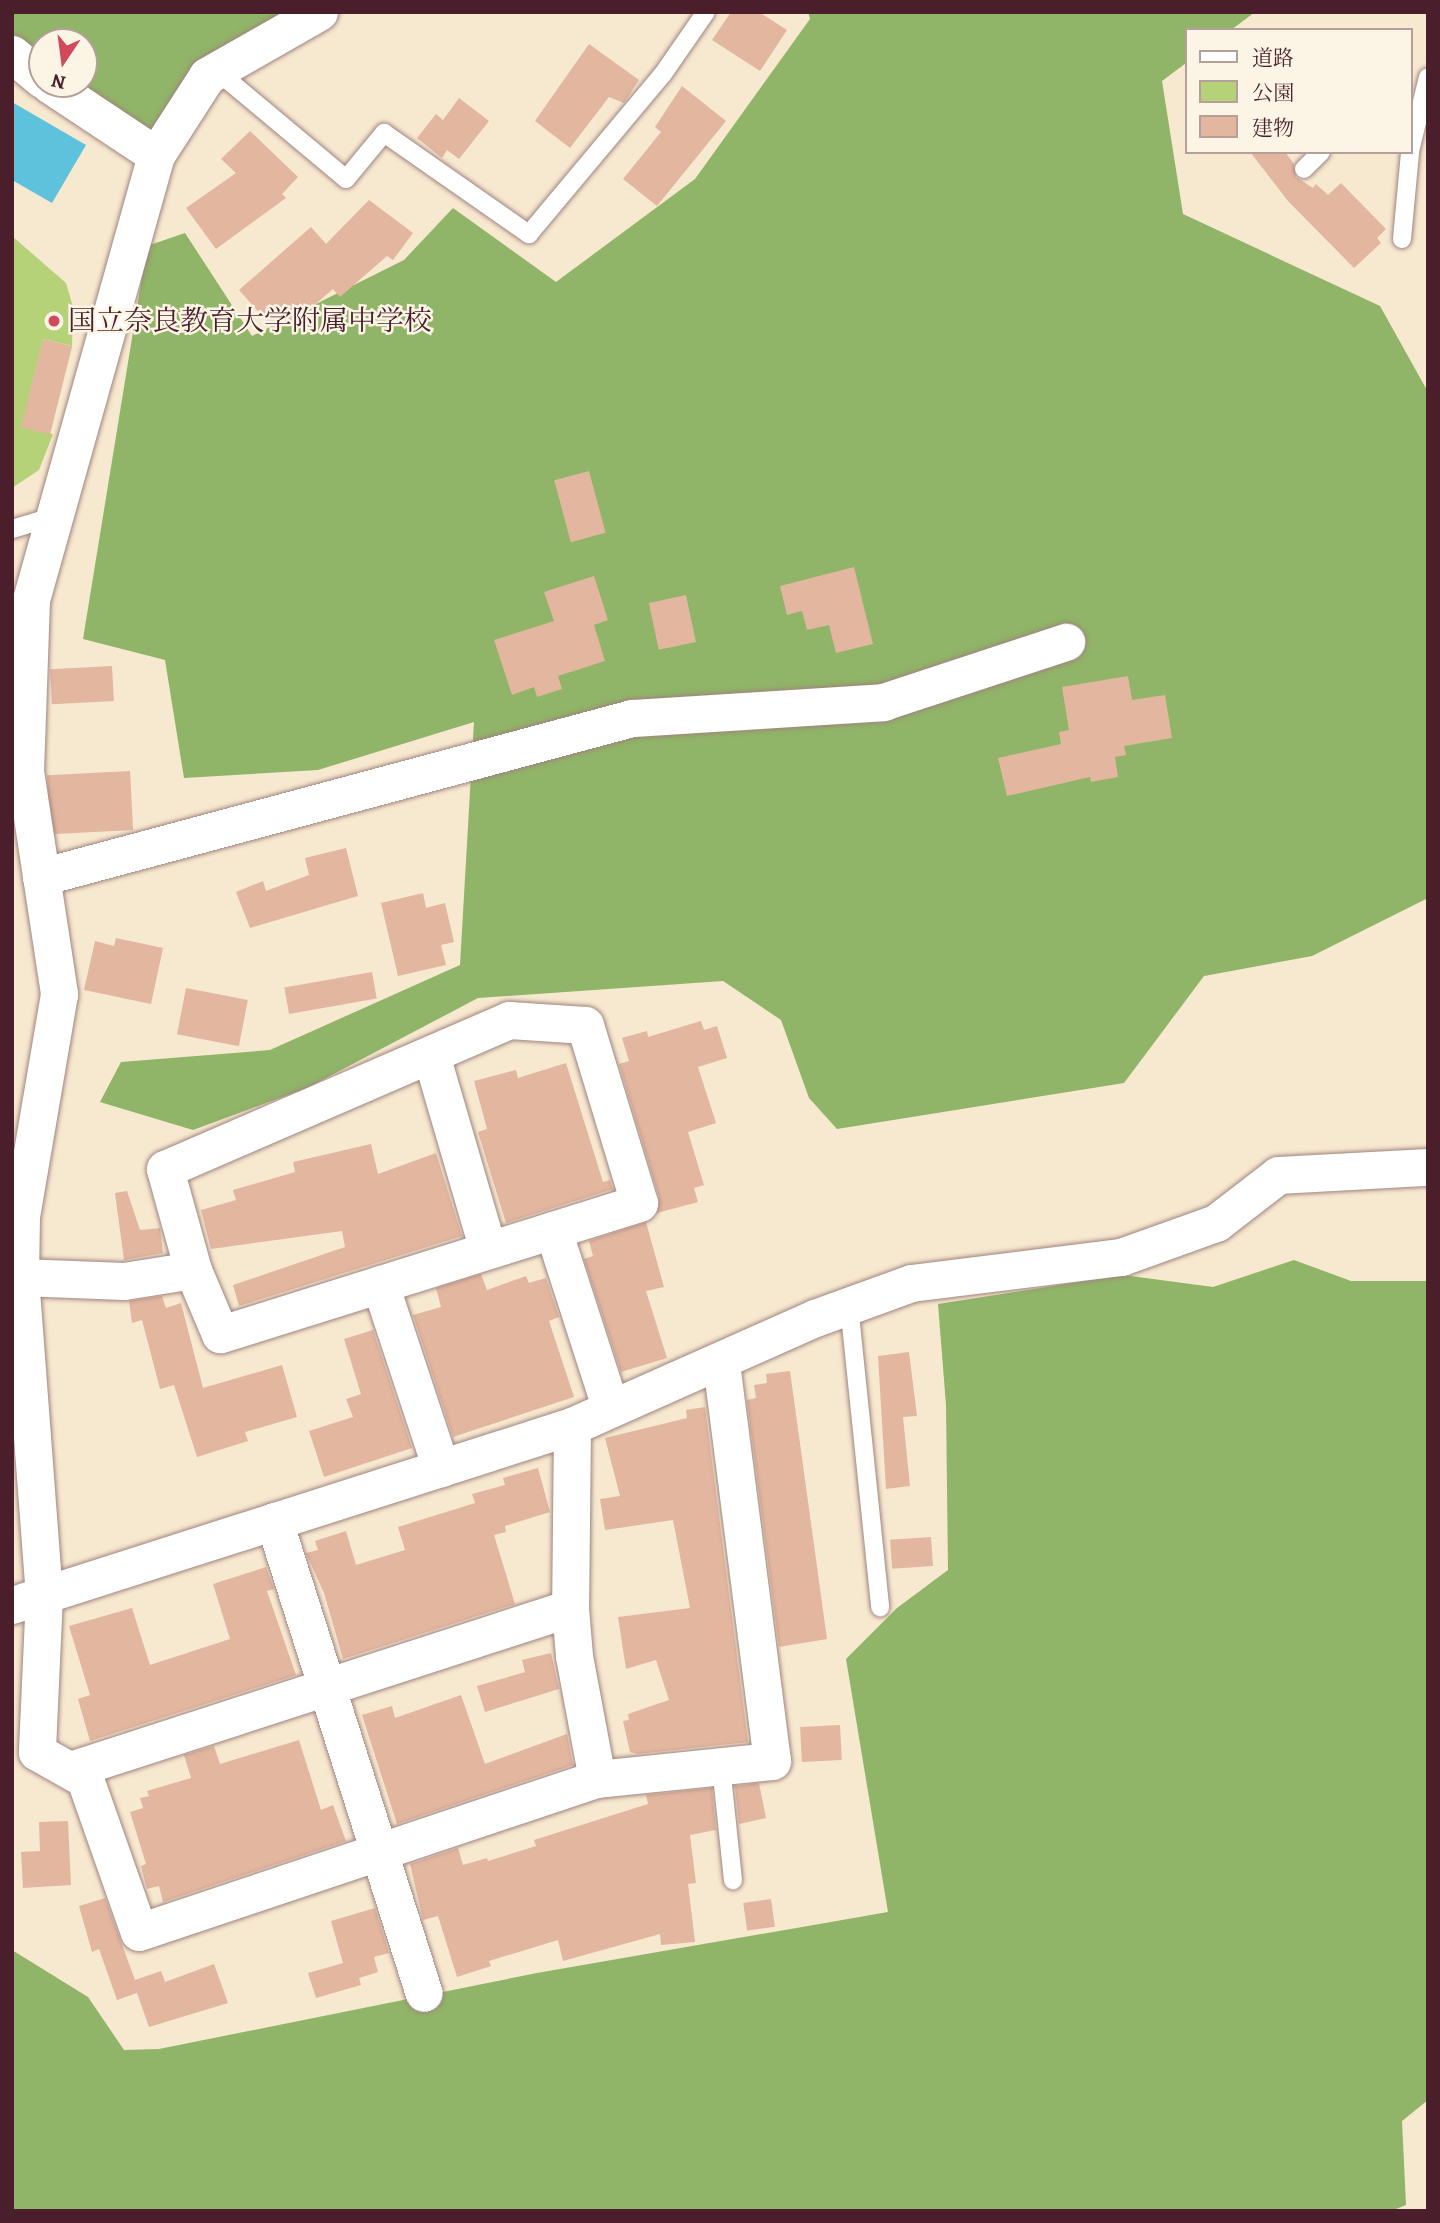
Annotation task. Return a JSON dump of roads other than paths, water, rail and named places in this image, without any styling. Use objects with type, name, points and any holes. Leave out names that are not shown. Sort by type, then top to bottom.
[{"type":"street","points":[[319,12],[207,76],[156,155],[31,600],[25,771],[59,994],[21,1216],[20,1277],[28,1600],[25,1758],[73,1769],[85,1779],[139,1932],[597,1779],[772,1761],[722,1363]]},
{"type":"street","points":[[12,54],[28,67]]},
{"type":"street","points":[[70,98],[156,155]]},
{"type":"street","points":[[41,877],[632,718],[884,702],[1066,642]]},
{"type":"street","points":[[509,1020],[585,1025],[639,1203],[220,1334],[193,1270],[165,1169],[431,1055],[509,1020]]},
{"type":"street","points":[[431,1055],[488,1250]]},
{"type":"street","points":[[28,1600],[572,1426],[610,1407],[722,1363],[849,1305],[911,1283],[1121,1257],[1216,1223],[1279,1175],[1428,1167]]},
{"type":"street","points":[[553,1230],[610,1407]]},
{"type":"street","points":[[20,1277],[124,1281],[193,1270]]},
{"type":"street","points":[[380,1284],[441,1468]]},
{"type":"street","points":[[572,1426],[570,1608],[574,1656],[597,1779]]},
{"type":"street","points":[[274,1521],[424,1993]]},
{"type":"street","points":[[73,1769],[570,1608]]},
{"type":"lane","points":[[217,71],[346,179],[384,133],[529,234],[663,74],[706,12]]},
{"type":"lane","points":[[1412,139],[1421,87]]},
{"type":"lane","points":[[1304,169],[1319,154]]},
{"type":"lane","points":[[1402,239],[1410,154]]},
{"type":"lane","points":[[12,530],[57,515]]},
{"type":"lane","points":[[849,1305],[880,1606]]},
{"type":"lane","points":[[721,1766],[733,1880]]},
{"type":"water","points":[[12,102],[86,145],[52,203],[12,180]]},
{"type":"place","name":"国立奈良教育大学附属中学校","points":[[54,321]]}]
